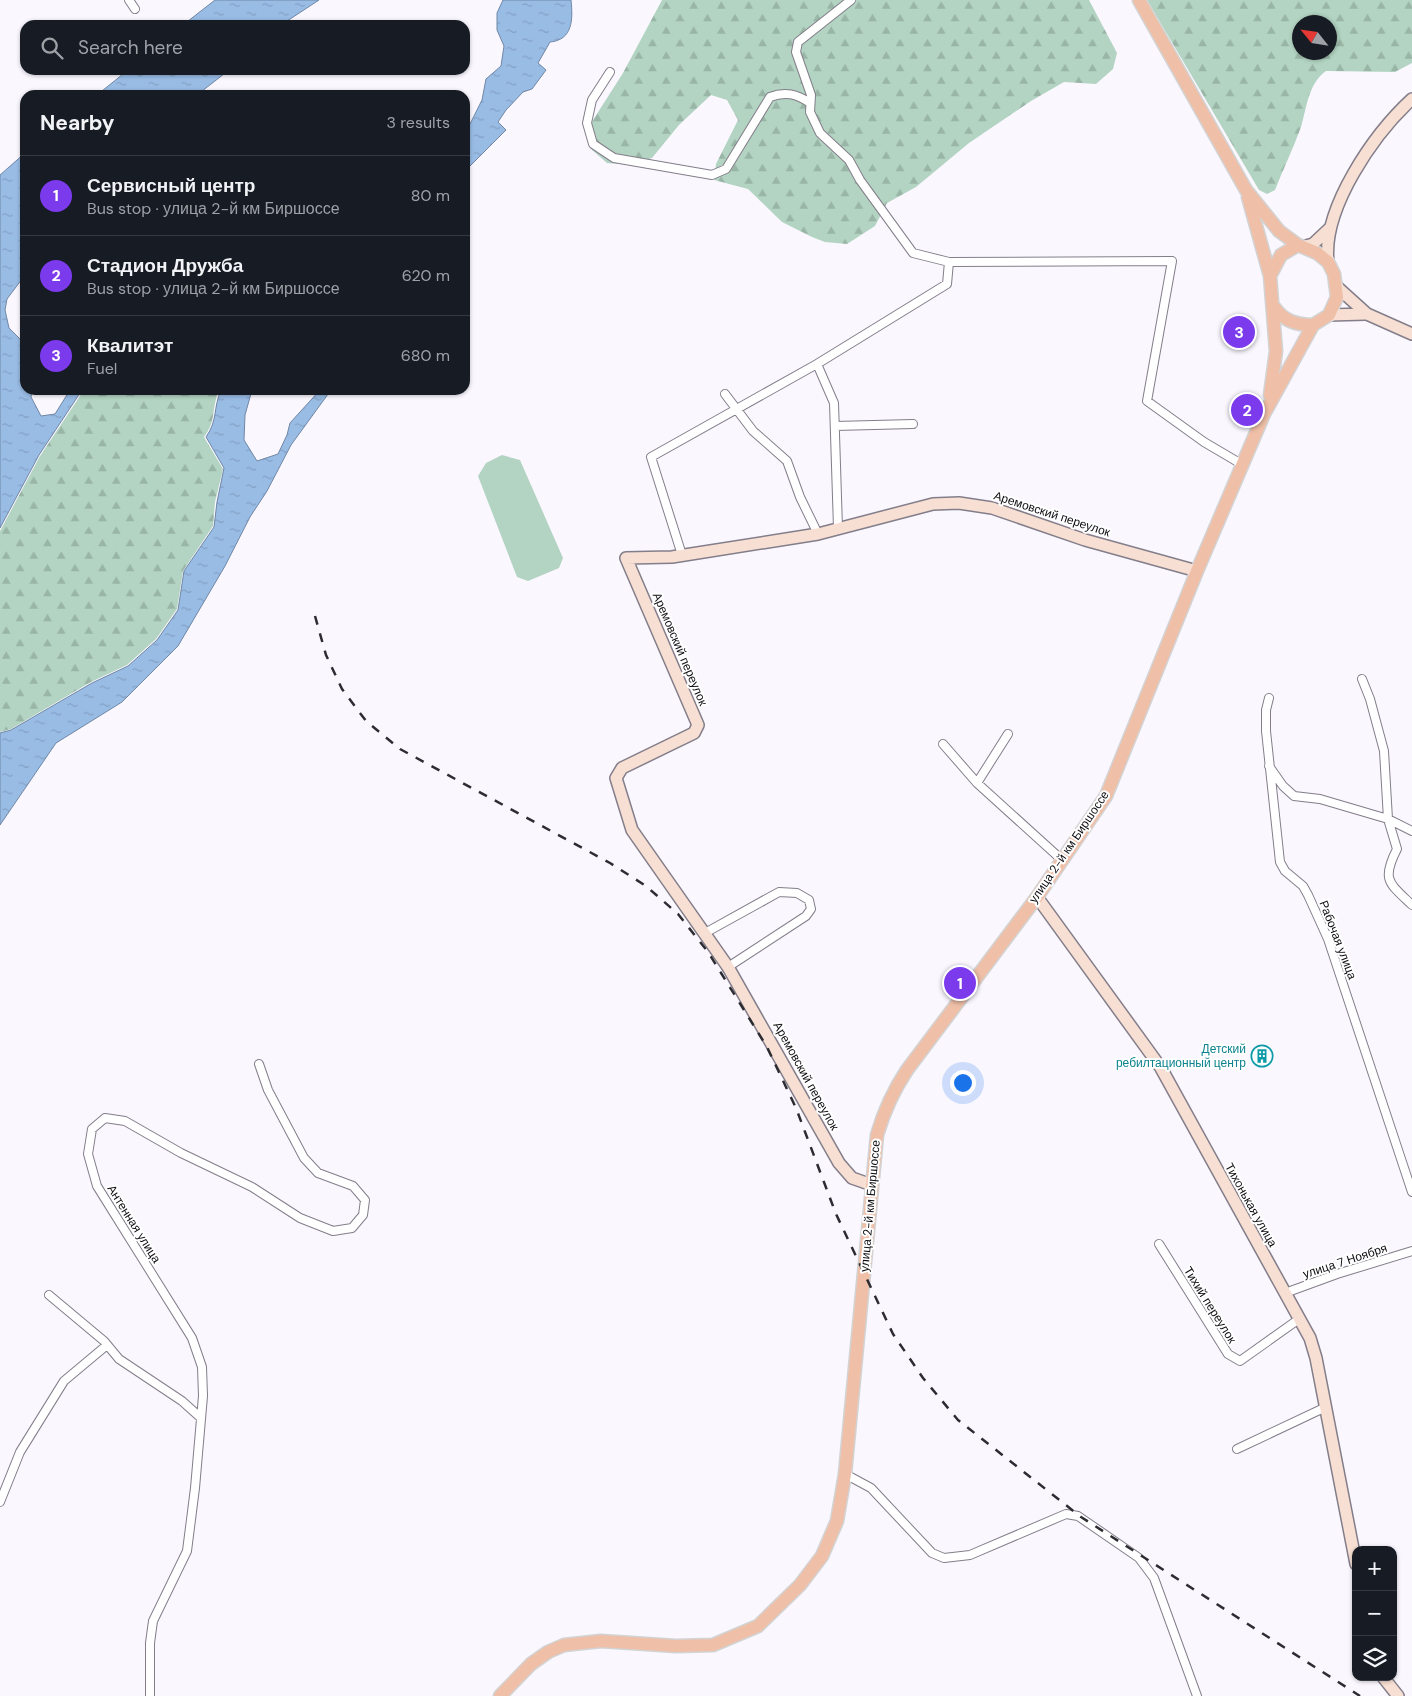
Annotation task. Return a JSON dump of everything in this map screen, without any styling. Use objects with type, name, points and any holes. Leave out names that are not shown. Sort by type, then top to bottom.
[{"type":"main road","points":[[1139,0],[1246,190],[1279,231],[1328,262],[1336,286],[1337,297],[1329,315],[1313,325],[1264,414]]},
{"type":"main road","points":[[1246,190],[1270,276],[1271,296],[1274,307],[1276,351],[1273,384],[1264,414]]},
{"type":"main road","points":[[1270,276],[1280,255],[1302,246]]},
{"type":"main road","points":[[1274,307],[1286,320],[1301,325],[1313,325]]},
{"type":"main road","name":"улица 2-й км Биршоссе","points":[[500,1696],[531,1664],[548,1652],[582,1641],[676,1646],[713,1645],[758,1626],[800,1585],[822,1556],[837,1521],[845,1474],[877,1135],[893,1090],[1037,897],[1106,796],[1197,571],[1264,414]]},
{"type":"street","points":[[129,0],[135,9]]},
{"type":"street","points":[[851,0],[798,42],[796,52],[811,95],[810,112],[820,133],[849,160],[860,180],[913,253],[949,262],[1172,261],[1147,401],[1204,442],[1242,465]]},
{"type":"street","points":[[610,72],[592,100],[587,123],[593,144],[614,158],[712,175],[726,169],[770,97],[782,92],[800,96],[810,103]]},
{"type":"street","points":[[1328,262],[1330,228],[1358,164],[1391,119],[1412,99]]},
{"type":"street","points":[[1302,246],[1313,244],[1330,228]]},
{"type":"street","points":[[682,555],[651,457],[817,364],[946,284],[949,262]]},
{"type":"street","points":[[1336,286],[1367,314],[1412,334]]},
{"type":"street","points":[[1329,315],[1367,314]]},
{"type":"street","points":[[817,364],[834,403],[838,528]]},
{"type":"street","points":[[725,394],[753,431],[787,461],[800,497],[818,534]]},
{"type":"street","points":[[835,426],[913,424]]},
{"type":"street","name":"Аремовский переулок","points":[[872,1185],[852,1178],[839,1163],[728,967],[632,830],[616,778],[622,768],[694,733],[698,725],[626,558],[682,555],[818,534],[933,504],[959,503],[992,508],[1085,540],[1197,571]]},
{"type":"street","points":[[1362,679],[1370,699],[1384,751],[1388,819],[1397,849],[1388,868],[1389,879],[1412,906]]},
{"type":"street","name":"Рабочая улица","points":[[1270,698],[1266,724],[1268,764],[1280,862],[1285,872],[1302,886],[1308,894],[1328,939],[1412,1192]]},
{"type":"street","points":[[977,783],[1008,734]]},
{"type":"street","points":[[943,744],[977,783],[1062,860]]},
{"type":"street","points":[[1268,764],[1283,786],[1294,796],[1320,800],[1388,819],[1412,831]]},
{"type":"street","points":[[705,933],[779,892],[797,893],[809,900],[811,909],[806,916],[728,967]]},
{"type":"street","name":"Тихонькая улица","points":[[1037,897],[1161,1068],[1310,1338],[1316,1358],[1353,1546]]},
{"type":"street","name":"Антенная улица","points":[[150,1696],[150,1643],[153,1621],[187,1551],[201,1418],[202,1367],[192,1338],[97,1186],[88,1154],[92,1130],[105,1118],[125,1122],[182,1153],[252,1187],[300,1218],[333,1230],[352,1228],[363,1215],[365,1200],[354,1186],[318,1173],[304,1158],[268,1090],[258,1064]]},
{"type":"street","name":"Тихий переулок","points":[[1159,1244],[1228,1354],[1234,1360],[1240,1362],[1299,1319]]},
{"type":"street","name":"улица 7 Ноября","points":[[1285,1293],[1337,1274],[1412,1251]]},
{"type":"street","points":[[49,1295],[107,1345],[119,1359],[182,1401],[201,1418]]},
{"type":"street","points":[[0,1502],[20,1452],[64,1382],[107,1345]]},
{"type":"street","points":[[1237,1450],[1326,1407]]},
{"type":"street","points":[[845,1474],[871,1488],[932,1553],[944,1558],[970,1555],[1066,1514],[1078,1516],[1139,1558],[1154,1578],[1197,1696]]},
{"type":"street","points":[[1386,1681],[1398,1696]]},
{"type":"green space","points":[[662,0],[1089,0],[1117,53],[1113,69],[1096,84],[1064,82],[1031,101],[969,143],[916,187],[887,203],[875,226],[847,244],[825,242],[782,222],[748,189],[714,180],[716,164],[738,120],[727,100],[711,95],[679,125],[652,158],[631,165],[607,163],[592,150],[586,137],[593,120],[623,73]]},
{"type":"green space","points":[[1147,0],[1412,0],[1412,63],[1395,72],[1326,71],[1320,76],[1312,89],[1301,127],[1275,190],[1267,194],[1259,190]]},
{"type":"green space","points":[[81,395],[217,395],[211,425],[204,437],[223,469],[215,502],[213,526],[183,571],[177,609],[156,639],[127,665],[91,682],[11,729],[0,732],[0,531],[40,456]]},
{"type":"green space","points":[[502,455],[520,460],[563,558],[559,568],[528,581],[517,577],[478,476],[486,463]]},
{"type":"water","points":[[215,0],[319,0],[289,20],[189,20]]},
{"type":"water","points":[[503,0],[571,0],[572,14],[567,33],[558,40],[550,42],[538,63],[546,70],[532,89],[523,92],[506,110],[498,122],[506,130],[470,166],[470,124],[482,100],[486,79],[501,66],[504,46],[497,30],[497,13]]},
{"type":"water","points":[[122,75],[223,75],[203,90],[103,90]]},
{"type":"water","points":[[20,157],[20,282],[7,299],[5,310],[9,328],[20,339],[20,395],[31,395],[41,416],[55,414],[67,395],[79,395],[39,455],[0,528],[0,175]]},
{"type":"water","points":[[219,395],[251,395],[245,415],[244,440],[257,461],[278,454],[287,435],[290,423],[315,395],[327,395],[291,445],[267,491],[250,517],[225,566],[178,646],[122,702],[56,743],[0,825],[0,733],[11,730],[92,683],[128,666],[157,640],[178,610],[184,571],[214,527],[224,468],[206,437],[214,419]]},
{"type":"railway","points":[[315,616],[326,655],[342,689],[366,721],[400,749],[610,863],[646,886],[678,914],[708,952],[767,1047],[796,1108],[836,1214],[893,1334],[923,1378],[958,1420],[1081,1517],[1360,1696]]},
{"type":"place","name":"Квалитэт","points":[[1239,332]]},
{"type":"place","name":"Стадион Дружба","points":[[1247,410]]},
{"type":"place","name":"Сервисный центр","points":[[960,983]]},
{"type":"place","name":"Детский ребилтационный центр","points":[[1262,1056]]}]
